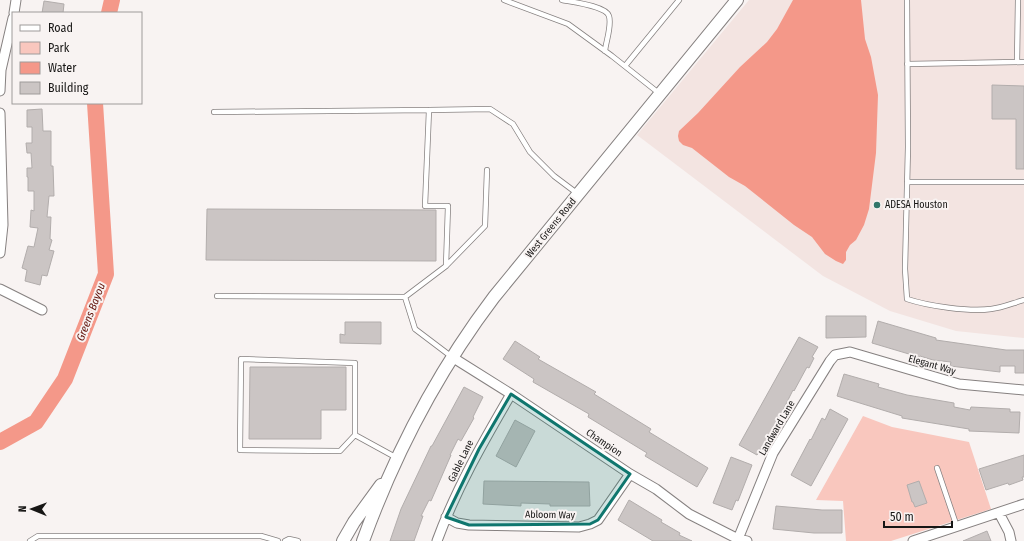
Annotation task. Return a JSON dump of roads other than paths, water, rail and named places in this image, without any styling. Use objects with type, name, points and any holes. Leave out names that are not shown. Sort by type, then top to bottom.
[{"type":"main road","name":"West Greens Road","points":[[363,541],[390,473],[410,430],[470,329],[494,297],[737,0]]},
{"type":"main road","name":"West Greens Road","points":[[343,541],[354,522],[390,473]]},
{"type":"street","points":[[14,12],[16,0]]},
{"type":"street","points":[[0,91],[2,70],[12,23]]},
{"type":"street","points":[[0,113],[3,225],[0,253]]},
{"type":"street","points":[[0,289],[42,310]]},
{"type":"street","name":"Elegant Way","points":[[835,355],[850,352],[959,384],[1024,390]]},
{"type":"street","name":"Landward Lane","points":[[738,539],[773,454],[835,355]]},
{"type":"street","name":"Champion","points":[[452,357],[511,394],[630,474],[656,489],[688,514],[738,539],[747,541]]},
{"type":"street","name":"Gable Lane","points":[[437,541],[446,517],[479,449],[511,394]]},
{"type":"street","name":"Abloom Way","points":[[446,517],[469,525],[579,527],[598,520],[630,474]]},
{"type":"street","points":[[913,541],[1024,504]]},
{"type":"street","points":[[999,513],[1009,532],[1011,541]]},
{"type":"lane","points":[[504,0],[568,24],[661,94]]},
{"type":"lane","points":[[562,0],[600,8],[606,11],[609,16],[610,24],[604,50]]},
{"type":"lane","points":[[625,66],[679,0]]},
{"type":"lane","points":[[907,0],[907,182],[905,269],[907,299],[920,303],[966,309],[992,309],[1024,300]]},
{"type":"lane","points":[[1017,62],[1018,0]]},
{"type":"lane","points":[[907,64],[1024,62]]},
{"type":"lane","points":[[214,112],[490,109],[513,124],[530,152],[554,176],[578,194]]},
{"type":"lane","points":[[429,110],[425,206],[448,206],[446,266]]},
{"type":"lane","points":[[217,296],[404,296],[446,266],[485,226],[487,170]]},
{"type":"lane","points":[[907,182],[1024,182]]},
{"type":"lane","points":[[404,296],[415,329],[452,357]]},
{"type":"lane","points":[[241,359],[355,363],[354,435],[340,450],[240,450],[241,359]]},
{"type":"lane","points":[[354,435],[397,458]]},
{"type":"lane","points":[[937,468],[957,526]]},
{"type":"lane","points":[[30,541],[38,536],[262,536],[278,541]]},
{"type":"lane","points":[[286,541],[289,539],[298,541]]},
{"type":"water","points":[[793,0],[861,0],[865,39],[871,57],[878,95],[876,153],[869,209],[864,225],[856,240],[850,245],[846,252],[846,260],[843,264],[825,254],[812,237],[794,225],[745,186],[729,177],[692,148],[683,145],[679,141],[678,136],[679,131],[698,113],[740,67],[767,42],[777,29]]},
{"type":"waterway","name":"Greens Bayou","points":[[109,12],[112,0]]},
{"type":"waterway","name":"Greens Bayou","points":[[0,442],[36,422],[65,379],[106,274],[95,104]]},
{"type":"place","name":"ADESA Houston","points":[[877,205]]}]
